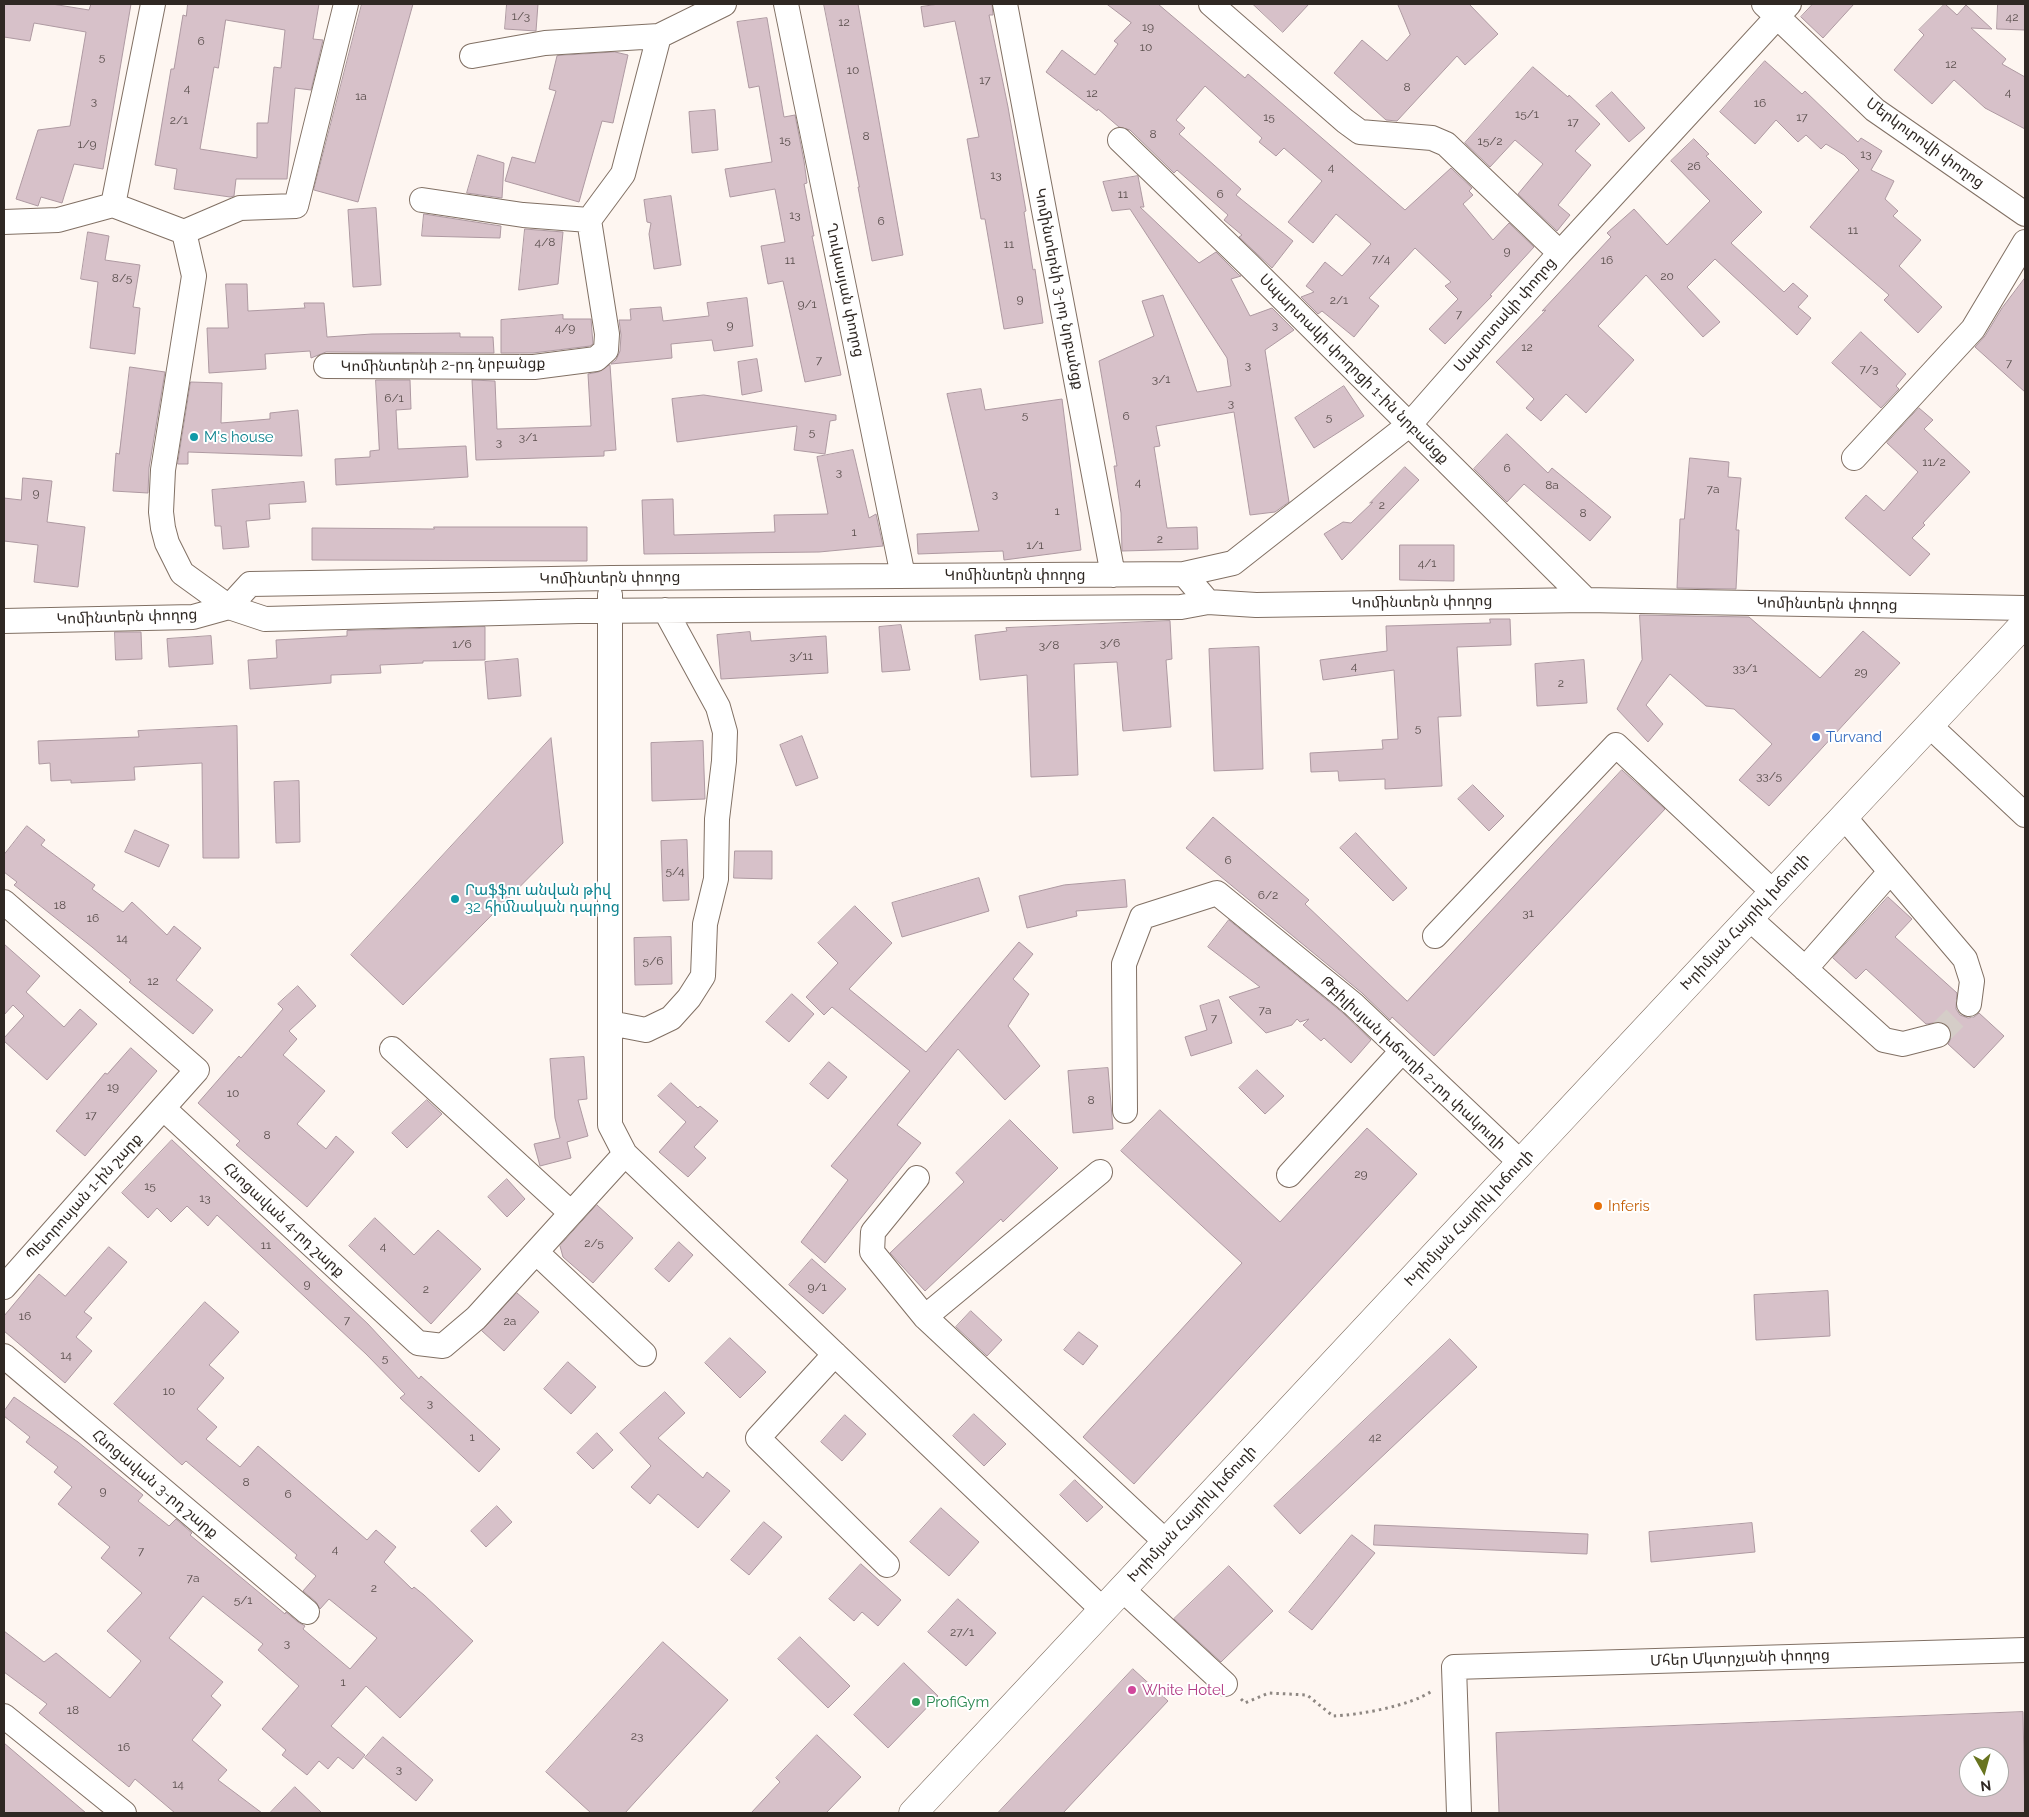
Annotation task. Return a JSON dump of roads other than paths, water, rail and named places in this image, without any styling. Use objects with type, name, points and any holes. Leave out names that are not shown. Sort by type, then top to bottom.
[{"type":"highway","name":"Խրիմյան Հայրիկ խճուղի","points":[[913,1813],[1520,1162],[1930,726],[2025,622]]},
{"type":"street","points":[[113,205],[153,4]]},
{"type":"street","points":[[4,222],[58,220],[113,205],[184,232],[240,208],[296,206],[346,4]]},
{"type":"street","points":[[472,56],[546,43],[659,36],[724,4]]},
{"type":"street","name":"Ղուկասյան փողոց","points":[[786,4],[903,576]]},
{"type":"street","name":"Կոմինտերնի 3-րդ նրբանցք","points":[[1005,4],[1113,575]]},
{"type":"street","points":[[1211,4],[1345,122],[1360,132],[1432,138],[1446,144],[1560,253]]},
{"type":"street","name":"Սպարտակի փողոց","points":[[1184,574],[1233,563],[1410,424],[1777,8]]},
{"type":"street","name":"Մերկուրովի փողոց","points":[[1777,8],[1875,110],[2025,214]]},
{"type":"street","points":[[422,200],[523,215],[589,220],[623,174],[659,36]]},
{"type":"street","name":"Սպարտակի փողոցի 1-ին նրբանցք","points":[[1120,140],[1249,265],[1586,600]]},
{"type":"street","name":"Կոմինտերնի 2-րդ նրբանցք","points":[[326,366],[534,366],[596,359],[606,350],[607,334],[589,220]]},
{"type":"street","name":"Կոմինտերն փողոց","points":[[184,232],[194,276],[163,470],[162,528],[167,543],[182,572],[229,607],[265,619],[665,610],[1181,606],[1208,602],[1256,605],[1586,600],[2025,608]]},
{"type":"street","points":[[1854,458],[1973,329],[2025,242]]},
{"type":"street","points":[[1184,574],[1208,602]]},
{"type":"street","name":"Կոմինտերն փողոց","points":[[4,621],[193,618],[229,607],[250,584],[610,578],[1184,574]]},
{"type":"street","points":[[610,578],[610,1125],[625,1154],[1103,1610]]},
{"type":"street","points":[[610,1023],[646,1030],[671,1018],[690,998],[703,976],[705,924],[716,879],[717,819],[724,760],[725,732],[718,707],[665,610]]},
{"type":"street","points":[[1930,726],[2025,815]]},
{"type":"street","points":[[1435,936],[1616,744],[1773,892]]},
{"type":"street","points":[[1844,817],[1965,959],[1972,981],[1969,1004]]},
{"type":"street","points":[[1805,969],[1890,872]]},
{"type":"street","name":"Թբիլիսյան խճուղի 2-րդ փակուղի","points":[[1125,1111],[1124,964],[1142,917],[1217,894],[1353,1004],[1520,1162]]},
{"type":"street","points":[[4,902],[197,1070],[163,1108]]},
{"type":"street","points":[[1749,918],[1884,1040],[1903,1044],[1938,1035]]},
{"type":"street","points":[[392,1049],[571,1213]]},
{"type":"street","points":[[1289,1175],[1402,1051]]},
{"type":"street","name":"Հնոցավան 4-րդ շարք","points":[[163,1108],[418,1342],[443,1346],[476,1318],[625,1154]]},
{"type":"street","name":"Պետրոսյան 1-ին շարք","points":[[4,1287],[163,1108]]},
{"type":"street","points":[[925,1317],[1100,1172]]},
{"type":"street","points":[[917,1178],[873,1232],[872,1252],[925,1317],[1166,1542]]},
{"type":"street","points":[[536,1252],[644,1354]]},
{"type":"street","points":[[835,1354],[758,1438],[887,1565]]},
{"type":"street","name":"Հնոցավան 3-րդ շարք","points":[[4,1356],[307,1612]]},
{"type":"street","points":[[1122,1589],[1225,1684]]},
{"type":"street","name":"Մհեր Մկտրչյանի փողոց","points":[[1459,1813],[1455,1671],[2025,1650]]},
{"type":"street","points":[[4,1716],[124,1813]]},
{"type":"tunnel","points":[[1938,1035],[1969,1004]]},
{"type":"place","name":"M's house","points":[[194,437]]},
{"type":"place","name":"Turvand","points":[[1816,737]]},
{"type":"place","name":"Րաֆֆու անվան թիվ 32 հիմնական դպրոց","points":[[455,899]]},
{"type":"place","name":"Inferis","points":[[1598,1206]]},
{"type":"place","name":"White Hotel","points":[[1132,1690]]},
{"type":"place","name":"ProfiGym","points":[[916,1702]]}]
